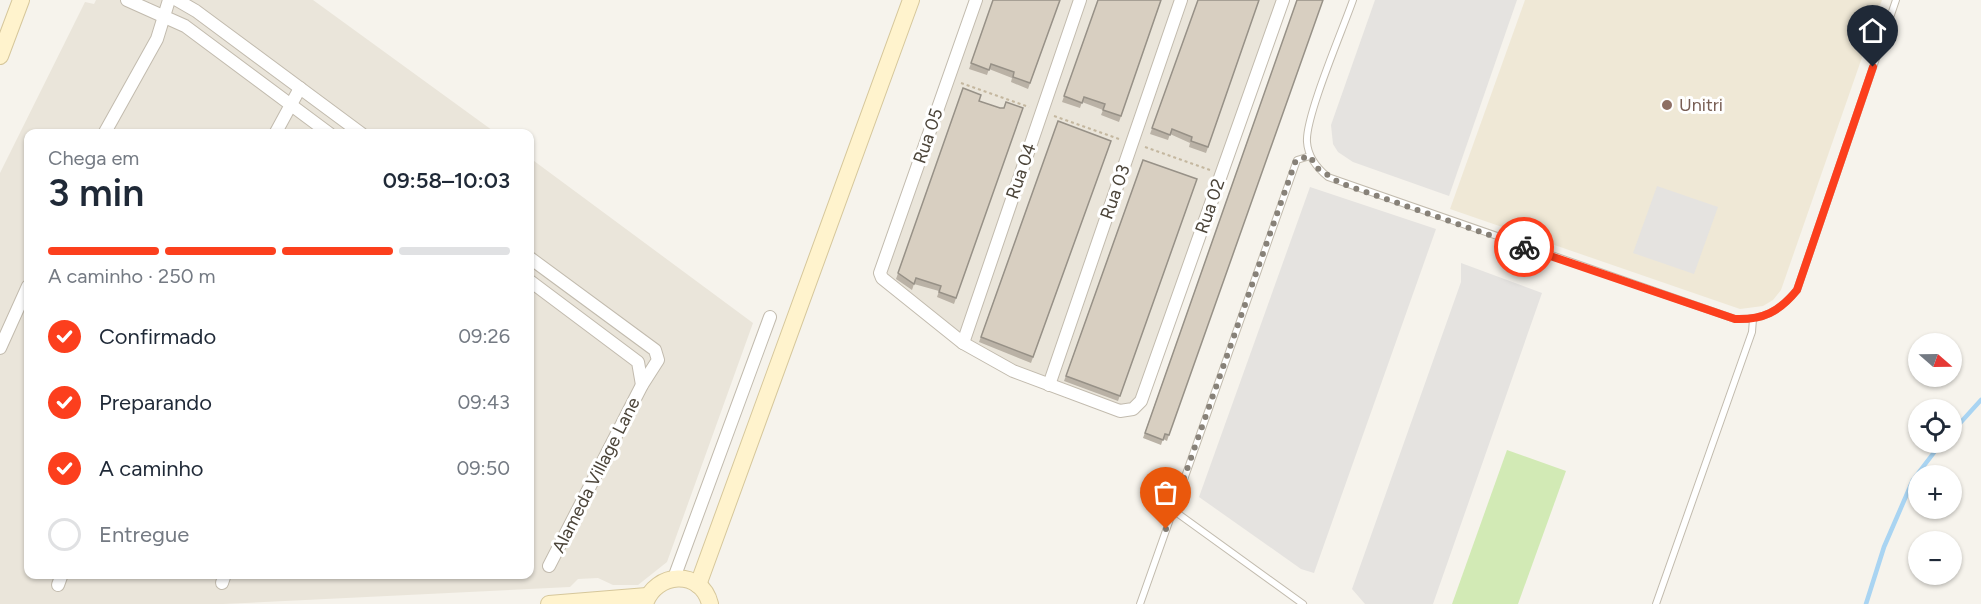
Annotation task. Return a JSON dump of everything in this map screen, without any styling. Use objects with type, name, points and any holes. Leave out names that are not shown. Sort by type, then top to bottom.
[{"type":"street","points":[[0,56],[21,0]]},
{"type":"street","points":[[127,0],[163,14],[185,26],[323,129]]},
{"type":"street","points":[[107,129],[157,39],[169,0]]},
{"type":"street","points":[[177,0],[195,10],[355,129]]},
{"type":"street","points":[[698,585],[911,0]]},
{"type":"street","name":"Rua 05","points":[[963,343],[886,282],[880,273],[976,0]]},
{"type":"street","name":"Rua 04","points":[[963,343],[1080,0]]},
{"type":"street","name":"Rua 03","points":[[1049,385],[1181,0]]},
{"type":"street","name":"Rua 02","points":[[1049,385],[1120,411],[1133,409],[1141,401],[1283,0]]},
{"type":"street","points":[[278,129],[300,88]]},
{"type":"street","name":"Alameda Village Lane","points":[[534,261],[655,350],[658,360],[642,385],[549,566]]},
{"type":"street","points":[[534,277],[541,266]]},
{"type":"street","points":[[534,286],[638,362],[642,385]]},
{"type":"street","points":[[0,348],[24,295]]},
{"type":"street","points":[[674,578],[770,316]]},
{"type":"street","points":[[963,343],[1013,371],[1049,385]]},
{"type":"street","points":[[549,604],[646,600],[658,583],[682,578],[698,585],[710,604]]},
{"type":"lane","points":[[1353,0],[1308,128],[1310,156],[1317,168],[1340,183],[1735,319],[1753,320],[1778,309],[1797,290],[1896,0]]},
{"type":"lane","points":[[1140,604],[1296,160],[1310,156]]},
{"type":"lane","points":[[1656,604],[1752,332],[1753,320]]},
{"type":"lane","points":[[1173,510],[1299,603]]},
{"type":"path","points":[[948,79],[1221,174]]},
{"type":"shaded area","points":[[96,0],[313,0],[490,129],[24,129],[24,579],[534,579],[534,161],[753,323],[667,562],[638,585],[613,585],[598,578],[578,579],[570,587],[223,604],[0,604],[0,173],[85,2],[94,4]]},
{"type":"shaded area","points":[[977,0],[1283,0],[1133,409],[1013,371],[882,278]]},
{"type":"shaded area","points":[[1375,0],[1517,0],[1449,196],[1353,162],[1338,152],[1333,144],[1331,125]]},
{"type":"shaded area","name":"Unitri","points":[[1525,0],[1882,0],[1781,290],[1773,300],[1763,306],[1740,309],[1450,209]]},
{"type":"shaded area","points":[[1657,186],[1718,207],[1694,274],[1633,253]]},
{"type":"shaded area","points":[[1310,187],[1436,229],[1314,573],[1301,569],[1199,497]]},
{"type":"shaded area","points":[[1461,263],[1542,293],[1433,604],[1365,604],[1352,589],[1461,282]]},
{"type":"green space","points":[[1507,450],[1566,471],[1518,604],[1452,604]]},
{"type":"building","points":[[993,0],[1060,0],[1030,83],[1013,77],[1014,72],[991,64],[989,70],[971,63]]},
{"type":"building","points":[[1098,0],[1161,0],[1121,116],[1103,110],[1105,104],[1084,97],[1082,103],[1064,96]]},
{"type":"building","points":[[1198,0],[1259,0],[1208,147],[1191,141],[1192,137],[1172,129],[1170,135],[1152,128]]},
{"type":"building","points":[[1297,0],[1323,0],[1169,435],[1165,434],[1163,440],[1145,433]]},
{"type":"building","points":[[963,88],[981,95],[979,101],[1000,108],[1004,108],[1006,102],[1023,108],[956,298],[939,292],[941,286],[916,278],[914,284],[898,273]]},
{"type":"building","points":[[1058,121],[1111,141],[1033,357],[981,337]]},
{"type":"building","points":[[1143,160],[1197,179],[1120,396],[1066,376]]},
{"type":"waterway","points":[[1962,421],[1981,400]]},
{"type":"waterway","points":[[1866,604],[1884,547],[1913,480],[1934,453]]},
{"type":"way so far","points":[[1166,529],[1296,160],[1310,156],[1317,168],[1340,183],[1524,247]]},
{"type":"place","name":"Unitri","points":[[1667,105]]},
{"type":"route","points":[[1524,247],[1735,319],[1753,320],[1770,314],[1785,304],[1797,290],[1873,67]]}]
